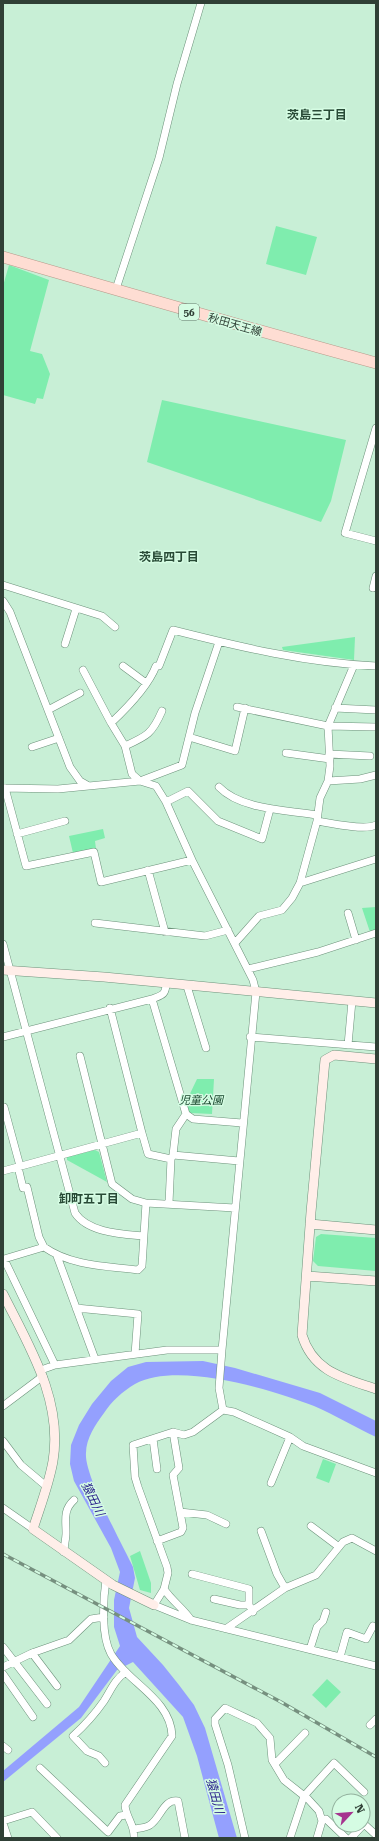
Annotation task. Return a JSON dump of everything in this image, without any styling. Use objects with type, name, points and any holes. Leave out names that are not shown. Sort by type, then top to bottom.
[{"type":"main road","name":"秋田天王線","points":[[3,257],[116,289],[176,308],[376,363]]},
{"type":"street","points":[[116,289],[159,158],[177,84],[201,3]]},
{"type":"street","points":[[376,428],[345,533],[376,542]]},
{"type":"street","points":[[373,588],[376,576]]},
{"type":"street","points":[[3,585],[102,616],[115,627]]},
{"type":"street","points":[[3,601],[10,612],[74,774],[87,786]]},
{"type":"street","points":[[64,644],[76,609]]},
{"type":"street","points":[[111,723],[130,705],[152,675],[156,666],[159,666],[173,630],[254,651],[354,665],[376,666]]},
{"type":"street","points":[[192,860],[101,882],[94,852],[26,866],[4,788],[58,789],[140,781],[182,765],[195,713],[218,642]]},
{"type":"street","points":[[235,943],[259,916],[282,910],[292,898],[300,883],[317,818],[320,798],[328,781],[328,726],[354,665]]},
{"type":"street","points":[[123,666],[146,683]]},
{"type":"street","points":[[83,670],[125,746],[132,774],[140,781],[156,786],[166,802],[192,860],[248,969],[256,992],[250,1037],[222,1350],[219,1388],[223,1410]]},
{"type":"street","points":[[48,710],[80,693]]},
{"type":"street","points":[[237,706],[328,726],[376,727]]},
{"type":"street","points":[[189,737],[235,751],[245,708]]},
{"type":"street","points":[[335,708],[376,710]]},
{"type":"street","points":[[125,746],[147,736],[157,723],[162,711]]},
{"type":"street","points":[[32,747],[59,738]]},
{"type":"street","points":[[286,753],[329,757],[370,756]]},
{"type":"street","points":[[328,781],[360,779],[376,775]]},
{"type":"street","points":[[219,787],[226,795],[270,809],[362,826],[372,827],[376,825]]},
{"type":"street","points":[[166,802],[188,791],[218,822],[262,839],[270,809]]},
{"type":"street","points":[[17,834],[65,821]]},
{"type":"street","points":[[300,883],[376,858]]},
{"type":"street","points":[[148,870],[165,932]]},
{"type":"street","points":[[348,913],[356,940]]},
{"type":"street","points":[[95,923],[205,936],[228,930]]},
{"type":"street","points":[[248,969],[318,952],[376,933]]},
{"type":"street","points":[[3,944],[7,970],[26,1030],[75,1213],[79,1219],[104,1232],[144,1236]]},
{"type":"street","points":[[7,970],[166,983],[376,1003]]},
{"type":"street","points":[[3,1037],[110,1008],[152,999],[163,995],[166,991],[166,983]]},
{"type":"street","points":[[187,986],[206,1048]]},
{"type":"street","points":[[152,999],[186,1114],[193,1119],[242,1123]]},
{"type":"street","points":[[348,1045],[352,1001]]},
{"type":"street","points":[[110,1008],[148,1154],[239,1161]]},
{"type":"street","points":[[250,1037],[376,1048]]},
{"type":"street","points":[[376,1059],[334,1055],[325,1060],[310,1224],[302,1335],[305,1345],[316,1361],[331,1373],[376,1389]]},
{"type":"street","points":[[80,1056],[112,1184],[132,1199],[146,1203],[168,1203],[235,1208]]},
{"type":"street","points":[[4,1107],[24,1188],[27,1187],[38,1237],[44,1247],[56,1256],[90,1264],[138,1270],[142,1266],[146,1203]]},
{"type":"street","points":[[168,1203],[176,1129],[186,1114]]},
{"type":"street","points":[[3,1171],[142,1133]]},
{"type":"street","points":[[310,1224],[376,1230]]},
{"type":"street","points":[[44,1247],[3,1258],[55,1365]]},
{"type":"street","points":[[56,1256],[95,1359]]},
{"type":"street","points":[[307,1276],[376,1281]]},
{"type":"street","points":[[3,1294],[42,1373],[54,1420],[53,1460],[33,1529]]},
{"type":"street","points":[[76,1308],[138,1314],[135,1354]]},
{"type":"street","points":[[3,1406],[42,1373],[55,1365],[182,1349],[222,1350]]},
{"type":"street","points":[[154,1605],[164,1588],[168,1573],[135,1476],[132,1445],[173,1432],[184,1435],[193,1432],[223,1410],[234,1412],[290,1437],[304,1446],[376,1472]]},
{"type":"street","points":[[157,1541],[181,1532],[183,1528],[173,1475],[179,1468],[173,1432]]},
{"type":"street","points":[[271,1483],[290,1437]]},
{"type":"street","points":[[153,1439],[157,1469]]},
{"type":"street","points":[[3,1441],[21,1465],[46,1486]]},
{"type":"street","points":[[64,1552],[66,1532],[65,1517],[68,1505],[74,1500]]},
{"type":"street","points":[[3,1508],[109,1583],[154,1605],[191,1620],[310,1648],[376,1666]]},
{"type":"street","points":[[180,1512],[207,1515],[226,1524]]},
{"type":"street","points":[[311,1526],[339,1547]]},
{"type":"street","points":[[261,1531],[277,1574],[285,1588]]},
{"type":"street","points":[[227,1628],[251,1608],[285,1588],[316,1575],[343,1542],[352,1538],[376,1551]]},
{"type":"street","points":[[192,1574],[249,1589],[251,1608]]},
{"type":"street","points":[[109,1583],[104,1617],[111,1653],[125,1671],[152,1696],[172,1726],[172,1736],[125,1805],[126,1815],[135,1829],[134,1838]]},
{"type":"street","points":[[164,1588],[171,1599],[191,1620]]},
{"type":"street","points":[[214,1599],[251,1608]]},
{"type":"street","points":[[310,1648],[317,1627],[322,1621],[326,1612]]},
{"type":"street","points":[[3,1667],[32,1653],[69,1640],[91,1619],[104,1617]]},
{"type":"street","points":[[340,1657],[347,1632],[366,1639],[373,1626]]},
{"type":"street","points":[[3,1647],[47,1704]]},
{"type":"street","points":[[32,1653],[58,1686]]},
{"type":"street","points":[[105,1763],[99,1756],[86,1751],[73,1736],[84,1726],[104,1701],[119,1676],[125,1671]]},
{"type":"street","points":[[3,1674],[33,1717]]},
{"type":"street","points":[[245,1838],[228,1765],[215,1724],[215,1719],[225,1708],[257,1723],[270,1738],[272,1760],[284,1780],[304,1796],[319,1812],[322,1820],[317,1838]]},
{"type":"street","points":[[370,1725],[376,1718]]},
{"type":"street","points":[[275,1764],[306,1733]]},
{"type":"street","points":[[290,1838],[304,1796],[334,1763],[364,1792]]},
{"type":"street","points":[[40,1768],[108,1832],[120,1816],[126,1815]]},
{"type":"street","points":[[135,1829],[151,1825],[168,1803],[173,1800],[178,1801],[185,1838]]},
{"type":"street","points":[[8,1838],[3,1822],[32,1812],[57,1838]]},
{"type":"street","points":[[322,1820],[326,1819],[346,1838]]},
{"type":"street","points":[[351,1838],[364,1824],[376,1835]]},
{"type":"green space","points":[[276,226],[317,237],[306,275],[266,264]]},
{"type":"green space","points":[[9,265],[49,280],[30,351],[42,354],[50,374],[43,399],[37,398],[35,404],[3,395],[3,286]]},
{"type":"green space","points":[[162,400],[346,440],[331,501],[321,522],[147,462]]},
{"type":"green space","points":[[355,637],[354,660],[283,650],[282,647]]},
{"type":"green space","points":[[103,829],[105,838],[95,841],[96,849],[73,853],[69,836]]},
{"type":"green space","points":[[376,907],[376,931],[370,932],[362,908]]},
{"type":"green space","name":"児童公園","points":[[197,1079],[214,1079],[212,1114],[191,1113],[186,1110],[186,1102]]},
{"type":"green space","points":[[95,1150],[99,1152],[107,1182],[67,1160],[67,1157]]},
{"type":"green space","points":[[321,1234],[376,1238],[376,1271],[318,1266],[313,1261],[316,1237]]},
{"type":"green space","points":[[323,1459],[336,1464],[329,1483],[316,1478]]},
{"type":"green space","points":[[140,1551],[151,1583],[151,1593],[140,1590],[130,1556]]},
{"type":"green space","points":[[327,1679],[341,1692],[326,1708],[312,1695]]},
{"type":"water","name":"猿田川","points":[[203,1361],[235,1368],[320,1393],[376,1421],[376,1437],[330,1413],[274,1392],[224,1380],[199,1376],[175,1375],[153,1378],[135,1384],[126,1390],[107,1409],[95,1427],[86,1447],[87,1463],[97,1493],[133,1567],[135,1578],[129,1608],[137,1637],[163,1665],[194,1705],[205,1728],[237,1838],[219,1838],[197,1756],[183,1717],[133,1662],[117,1670],[81,1718],[3,1782],[3,1771],[79,1707],[120,1646],[114,1627],[114,1600],[120,1572],[111,1548],[74,1481],[70,1464],[71,1445],[79,1425],[92,1404],[111,1381],[128,1367],[146,1362]]},
{"type":"railway","points":[[3,1554],[281,1702],[376,1757]]},
{"type":"district","name":"茨島三丁目","points":[[317,115]]},
{"type":"district","name":"茨島四丁目","points":[[169,557]]},
{"type":"district","name":"卸町五丁目","points":[[89,1199]]}]
